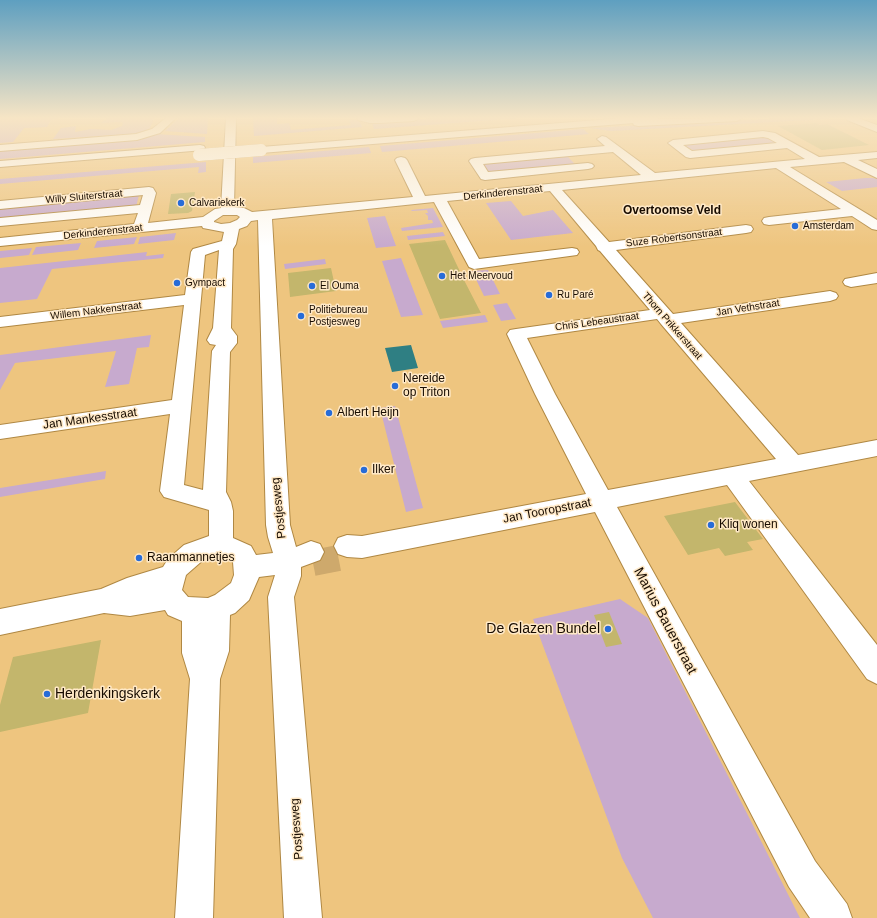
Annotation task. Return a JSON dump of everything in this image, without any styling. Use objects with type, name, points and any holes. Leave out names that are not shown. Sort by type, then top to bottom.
[{"type":"main road","points":[[0,164],[52,161]]},
{"type":"main road","points":[[0,171],[106,161]]},
{"type":"main road","points":[[227,211],[229,161]]},
{"type":"main road","points":[[401,161],[421,201]]},
{"type":"main road","points":[[477,161],[475,161],[485,176],[588,166]]},
{"type":"main road","points":[[583,161],[606,182]]},
{"type":"main road","points":[[630,161],[652,177]]},
{"type":"main road","name":"Derkinderenstraat","points":[[247,218],[816,161]]},
{"type":"main road","points":[[851,161],[877,174]]},
{"type":"main road","points":[[778,165],[877,226]]},
{"type":"main road","name":"Thorn Prikkerstraat","points":[[553,188],[793,464]]},
{"type":"main road","name":"Willy Sluiterstraat","points":[[0,205],[149,191],[150,193],[140,228]]},
{"type":"main road","points":[[440,199],[441,204],[474,264],[572,252]]},
{"type":"main road","name":"Willy Sluiterstraat","points":[[0,222],[146,208]]},
{"type":"main road","points":[[227,211],[244,213],[247,218],[242,224],[226,228],[213,227],[208,225],[207,221],[213,214],[227,211]]},
{"type":"main road","points":[[769,221],[854,212]]},
{"type":"main road","name":"Postjesweg","points":[[264,216],[278,525],[280,537],[304,559],[288,576],[281,597],[303,918]]},
{"type":"main road","name":"Derkinderenstraat","points":[[0,242],[207,221]]},
{"type":"main road","points":[[212,547],[211,497],[221,351],[228,343],[228,336],[222,328],[224,247],[226,228]]},
{"type":"main road","name":"Suze Robertsonstraat","points":[[603,247],[746,229]]},
{"type":"main road","points":[[211,497],[172,491],[180,406],[198,252],[224,247]]},
{"type":"main road","points":[[851,282],[877,278]]},
{"type":"main road","name":"Jan Vethstraat","points":[[664,317],[830,296]]},
{"type":"main road","name":"Willem Nakkenstraat","points":[[0,322],[192,300]]},
{"type":"main road","name":"Chris Lebeaustraat","points":[[534,331],[664,317]]},
{"type":"main road","name":"Marius Bauerstraat","points":[[534,331],[516,334],[545,394],[802,874],[833,918]]},
{"type":"main road","name":"Jan Mankesstraat","points":[[0,432],[180,406]]},
{"type":"main road","name":"Jan Tooropstraat","points":[[352,550],[877,448]]},
{"type":"main road","points":[[732,475],[877,669]]},
{"type":"main road","points":[[212,547],[229,547],[242,554],[248,568],[245,583],[240,591],[225,604],[206,610],[183,609],[178,606],[172,586],[177,567],[184,559],[212,547]]},
{"type":"main road","points":[[248,568],[304,559]]},
{"type":"main road","points":[[0,622],[104,601],[130,604],[172,586]]},
{"type":"main road","points":[[194,918],[205,679],[196,653],[206,610]]},
{"type":"shaded area","points":[[253,161],[278,161],[253,163]]},
{"type":"shaded area","points":[[509,161],[572,161],[576,165],[486,174],[478,164]]},
{"type":"shaded area","points":[[206,162],[206,172],[198,173],[199,167],[0,184],[0,179]]},
{"type":"shaded area","points":[[865,178],[877,179],[877,187],[842,191],[826,182]]},
{"type":"shaded area","points":[[139,195],[136,207],[0,219],[0,207]]},
{"type":"shaded area","points":[[511,201],[523,216],[553,210],[573,233],[511,240],[486,203]]},
{"type":"shaded area","points":[[433,208],[443,227],[402,231],[401,228],[433,223],[432,220],[428,220],[428,216],[425,213],[428,213],[427,210],[411,210]]},
{"type":"shaded area","points":[[385,216],[396,246],[376,248],[367,218]]},
{"type":"shaded area","points":[[443,232],[445,236],[408,240],[407,236]]},
{"type":"shaded area","points":[[176,233],[174,240],[138,244],[140,237]]},
{"type":"shaded area","points":[[137,237],[134,244],[94,248],[97,241]]},
{"type":"shaded area","points":[[81,243],[78,250],[32,255],[36,247]]},
{"type":"shaded area","points":[[32,248],[29,255],[0,258],[0,251]]},
{"type":"shaded area","points":[[147,252],[146,256],[164,254],[163,258],[52,269],[37,299],[0,303],[0,268]]},
{"type":"shaded area","points":[[401,258],[423,315],[401,317],[382,261]]},
{"type":"shaded area","points":[[325,259],[326,264],[285,269],[284,264]]},
{"type":"shaded area","points":[[488,270],[500,294],[484,296],[472,271]]},
{"type":"shaded area","points":[[507,303],[516,319],[501,321],[493,305]]},
{"type":"shaded area","points":[[485,315],[488,322],[443,328],[440,321]]},
{"type":"shaded area","points":[[151,335],[149,347],[137,348],[129,384],[105,387],[116,351],[15,363],[0,390],[0,355]]},
{"type":"shaded area","points":[[395,406],[423,508],[406,512],[380,408]]},
{"type":"shaded area","points":[[106,471],[105,479],[0,497],[0,488]]},
{"type":"shaded area","points":[[620,599],[648,618],[800,918],[653,918],[622,858],[533,619]]},
{"type":"water","points":[[411,345],[418,368],[392,372],[385,348]]},
{"type":"building","name":"Calvariekerk","points":[[195,192],[192,211],[188,213],[168,214],[171,194]]},
{"type":"building","name":"Het Meervoud","points":[[445,240],[481,313],[440,319],[409,244]]},
{"type":"building","name":"El Ouma","points":[[331,268],[336,291],[290,297],[288,273]]},
{"type":"building","name":"Kliq wonen","points":[[735,502],[763,539],[747,542],[753,550],[725,556],[719,548],[688,555],[664,516]]},
{"type":"building","name":"De Glazen Bundel","points":[[609,612],[622,644],[606,647],[594,615]]},
{"type":"building","name":"Herdenkingskerk","points":[[101,640],[88,713],[0,732],[0,705],[13,657]]},
{"type":"tunnel","points":[[313,563],[349,556]]},
{"type":"place","name":"Calvariekerk","points":[[181,203]]},
{"type":"place","name":"Amsterdam","points":[[795,226]]},
{"type":"place","name":"Het Meervoud","points":[[442,276]]},
{"type":"place","name":"Gympact","points":[[177,283]]},
{"type":"place","name":"El Ouma","points":[[312,286]]},
{"type":"place","name":"Ru Paré","points":[[549,295]]},
{"type":"place","name":"Politiebureau Postjesweg","points":[[301,316]]},
{"type":"place","name":"Nereide op Triton","points":[[395,386]]},
{"type":"place","name":"Albert Heijn","points":[[329,413]]},
{"type":"place","name":"Ilker","points":[[364,470]]},
{"type":"place","name":"Kliq wonen","points":[[711,525]]},
{"type":"place","name":"Raammannetjes","points":[[139,558]]},
{"type":"place","name":"De Glazen Bundel","points":[[608,629]]},
{"type":"place","name":"Herdenkingskerk","points":[[47,694]]},
{"type":"district","name":"Overtoomse Veld","points":[[672,211]]}]
